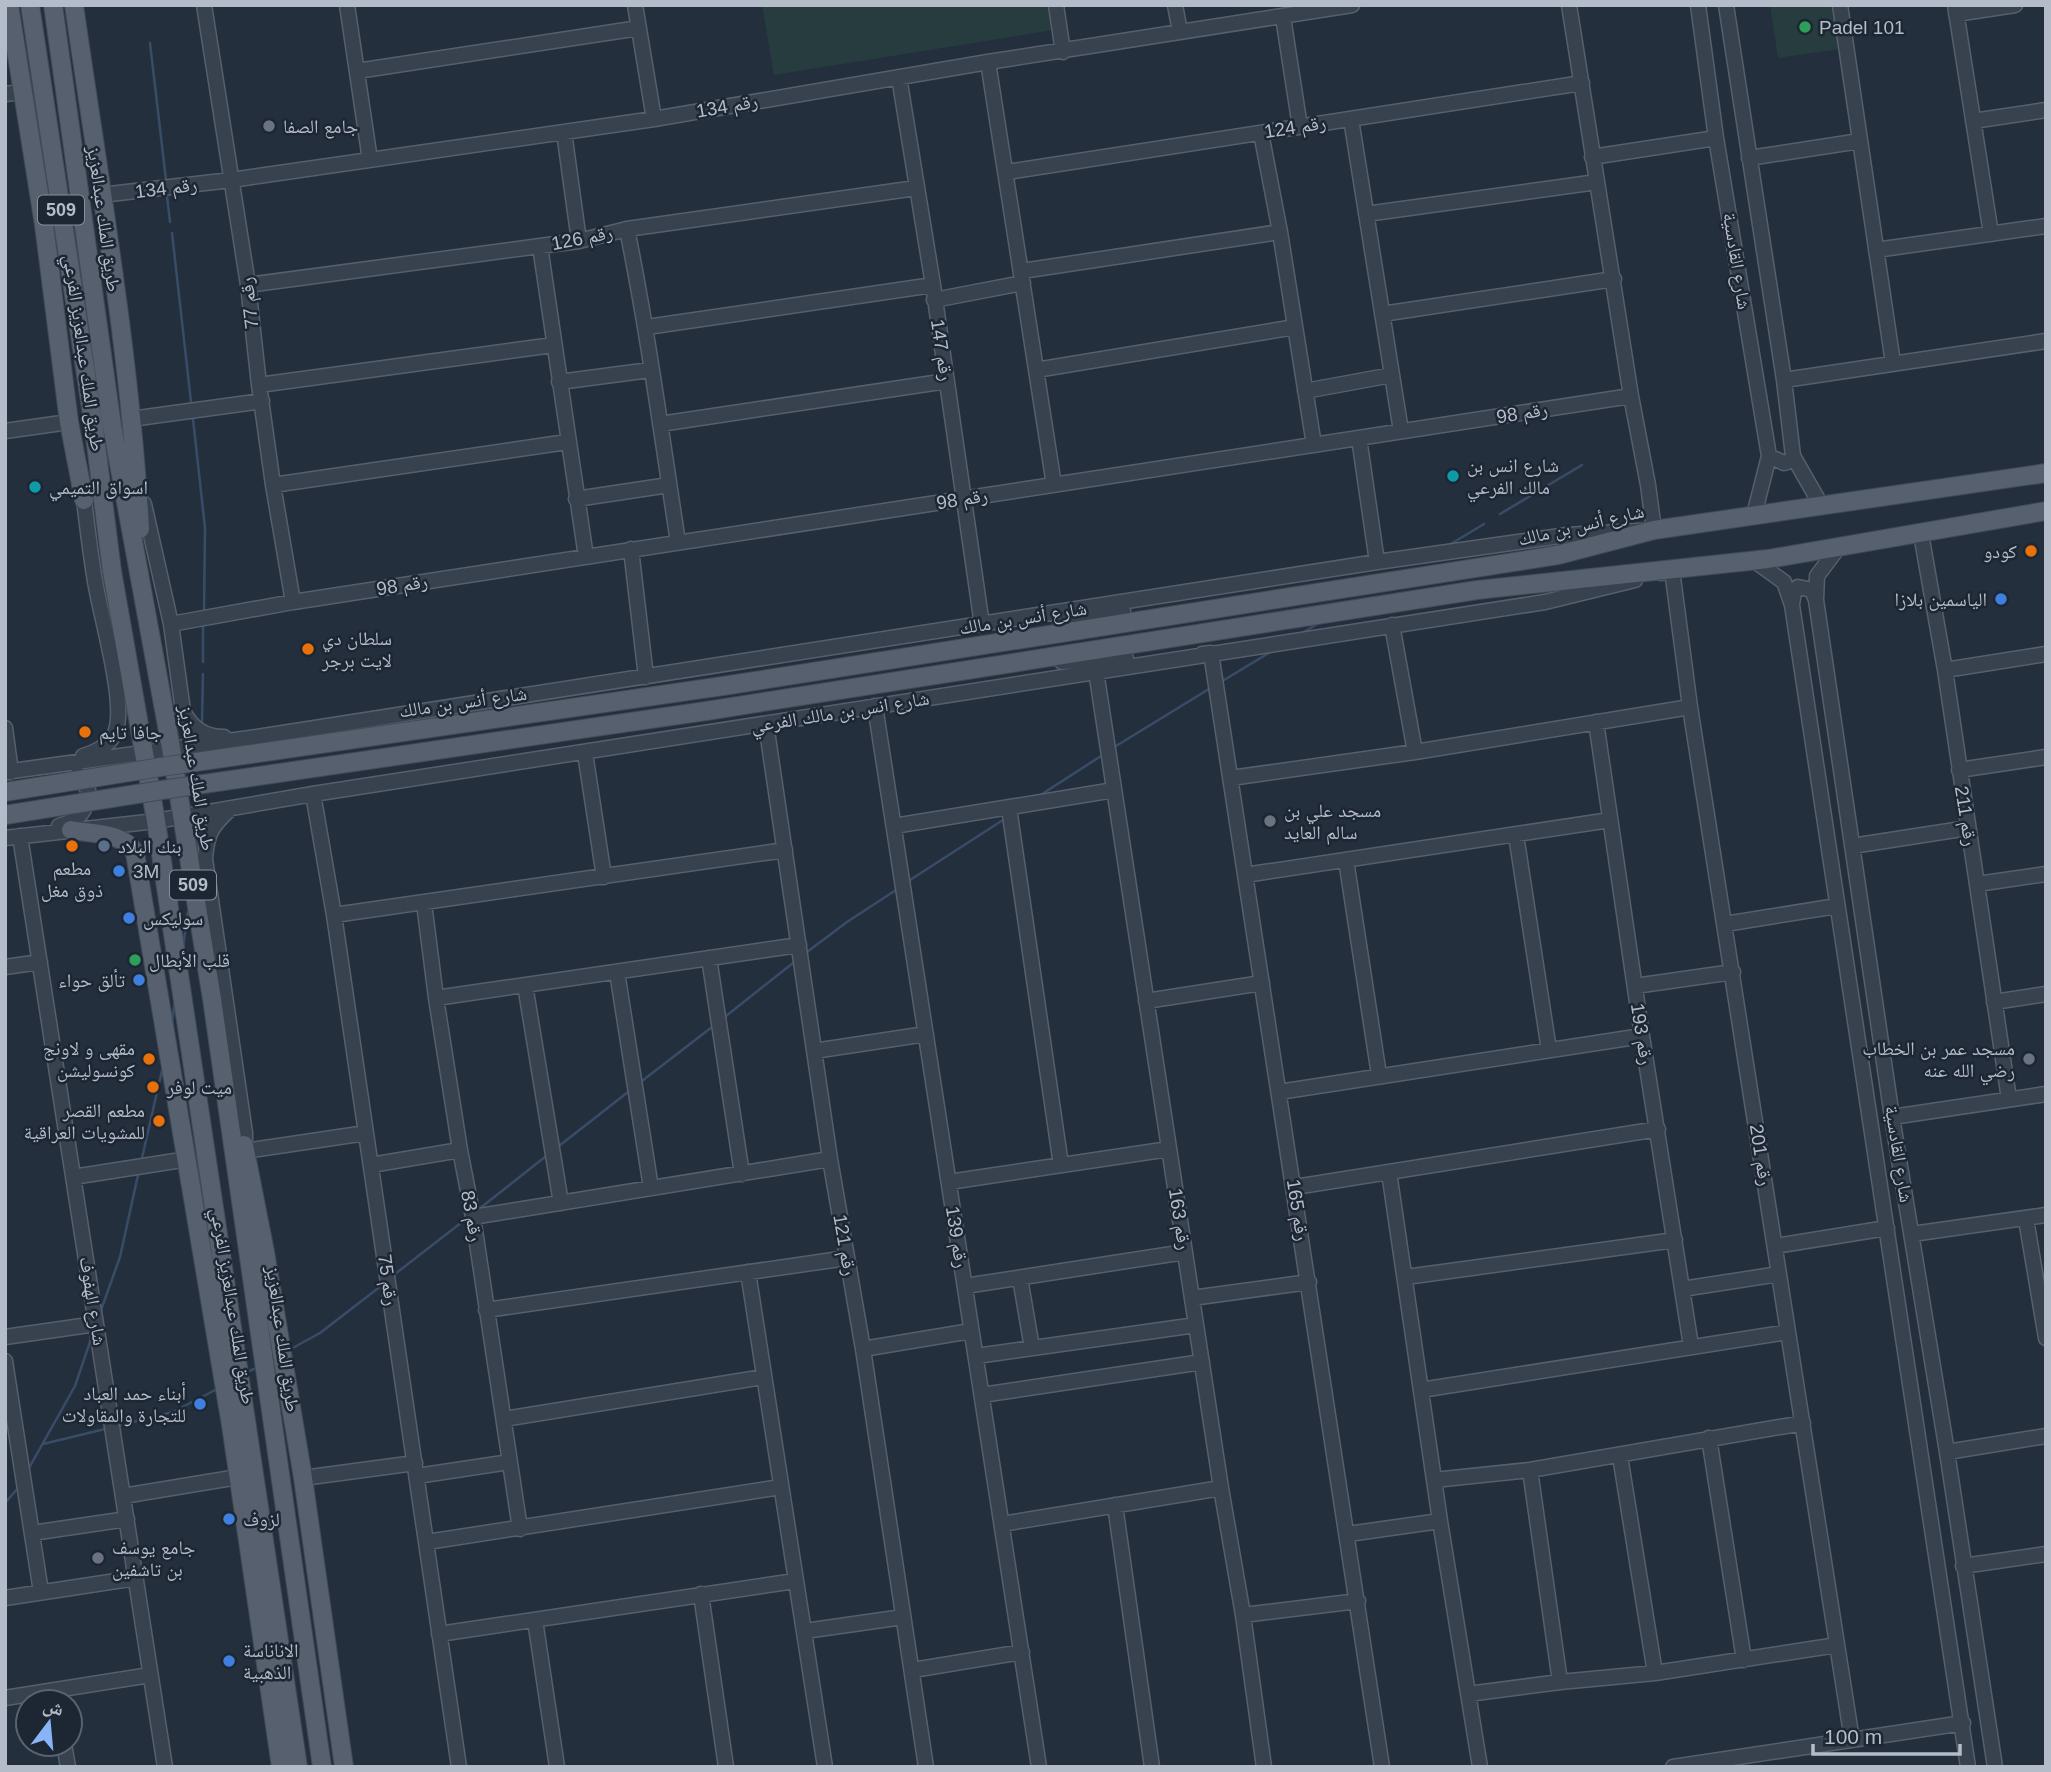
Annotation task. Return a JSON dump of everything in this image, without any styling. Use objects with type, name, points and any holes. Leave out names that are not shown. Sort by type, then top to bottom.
[{"type":"main road","name":"طريق الملك عبدالعزيز الفرعي","points":[[9,5],[13,93],[44,225],[69,422],[84,500]]},
{"type":"main road","name":"509","points":[[30,5],[93,421],[112,571],[156,821],[298,1767]]},
{"type":"main road","name":"طريق الملك عبدالعزيز","points":[[53,5],[113,426],[171,748],[212,999],[322,1767]]},
{"type":"main road","name":"طريق الملك عبدالعزيز الفرعي","points":[[74,5],[116,281],[136,469],[143,592]]},
{"type":"main road","points":[[78,463],[112,571]]},
{"type":"main road","name":"شارع أنس بن مالك","points":[[5,792],[723,686],[1558,555],[1654,530],[2046,473]]},
{"type":"main road","points":[[5,815],[706,711],[1478,590],[1755,561],[2046,511]]},
{"type":"main road","name":"طريق الملك عبدالعزيز الفرعي","points":[[71,830],[118,838],[128,844],[135,853],[188,1157],[239,1477],[281,1767]]},
{"type":"main road","name":"طريق الملك عبدالعزيز الفرعي","points":[[212,999],[224,1031],[264,1244],[303,1478],[344,1767]]},
{"type":"main road","points":[[186,1022],[178,1038],[190,1144],[188,1157]]},
{"type":"main road","points":[[305,1659],[336,1767]]},
{"type":"main road","points":[[284,1666],[282,1713],[288,1767]]},
{"type":"street","name":"رقم 77","points":[[204,5],[248,285],[273,485],[293,601]]},
{"type":"street","points":[[347,5],[370,160]]},
{"type":"street","points":[[635,5],[654,118]]},
{"type":"street","points":[[1056,5],[1063,52]]},
{"type":"street","points":[[1175,5],[1180,32]]},
{"type":"street","name":"رقم 134","points":[[101,195],[231,180],[564,132],[1352,5]]},
{"type":"street","points":[[5,728],[8,772],[34,769],[257,737],[1377,562],[1567,535],[1654,530],[1569,5]]},
{"type":"street","name":"شارع القادسية","points":[[1698,5],[1716,138],[1769,456],[1754,515]]},
{"type":"street","name":"شارع القادسية","points":[[1726,5],[1784,380],[1793,456],[1821,505]]},
{"type":"street","points":[[1840,5],[1893,363]]},
{"type":"street","points":[[1991,234],[1956,10],[2015,5]]},
{"type":"street","points":[[1283,17],[1300,127]]},
{"type":"street","points":[[357,71],[639,28]]},
{"type":"street","points":[[988,62],[1054,485]]},
{"type":"street","name":"رقم 147","points":[[900,77],[982,625]]},
{"type":"street","name":"رقم 124","points":[[1007,172],[1582,83]]},
{"type":"street","points":[[1973,121],[2046,110]]},
{"type":"street","points":[[1351,119],[1401,431]]},
{"type":"street","points":[[564,132],[579,241]]},
{"type":"street","points":[[1261,133],[1314,444]]},
{"type":"street","points":[[1592,157],[1716,138]]},
{"type":"street","points":[[1749,158],[1860,141]]},
{"type":"street","points":[[1366,214],[1597,182]]},
{"type":"street","name":"رقم 126","points":[[248,285],[579,241],[628,229],[916,188]]},
{"type":"street","points":[[1876,250],[2046,226]]},
{"type":"street","points":[[628,229],[647,327],[650,370],[678,542]]},
{"type":"street","points":[[647,327],[934,292],[1280,232]]},
{"type":"street","points":[[540,246],[586,556]]},
{"type":"street","points":[[1382,314],[1614,279]]},
{"type":"street","points":[[1036,370],[1295,327]]},
{"type":"street","points":[[1784,380],[2046,341]]},
{"type":"street","points":[[259,385],[553,345]]},
{"type":"street","points":[[559,382],[650,370]]},
{"type":"street","points":[[1305,391],[1392,375]]},
{"type":"street","points":[[660,424],[947,381]]},
{"type":"street","name":"رقم 98","points":[[171,624],[293,601],[1631,396]]},
{"type":"street","points":[[131,419],[262,401]]},
{"type":"street","points":[[5,431],[69,422]]},
{"type":"street","points":[[1359,438],[1377,562]]},
{"type":"street","points":[[273,485],[567,442]]},
{"type":"street","points":[[1769,456],[1784,463],[1790,461],[1793,456]]},
{"type":"street","points":[[136,469],[171,624],[183,711],[196,729],[212,737],[257,737]]},
{"type":"street","points":[[576,499],[669,485]]},
{"type":"street","points":[[34,769],[92,754],[106,745],[116,733],[116,688],[94,575],[84,500]]},
{"type":"street","name":"رقم 211","points":[[1921,534],[1945,670],[2009,1099]]},
{"type":"street","name":"شارع القادسية","points":[[1839,548],[1817,576],[1816,600],[1892,1117],[1995,1767]]},
{"type":"street","points":[[631,550],[646,677]]},
{"type":"street","name":"شارع القادسية","points":[[1755,561],[1784,582],[1792,604],[1968,1767]]},
{"type":"street","name":"شارع انس بن مالك الفرعي","points":[[5,838],[156,821],[313,794],[1545,602],[1672,570]]},
{"type":"street","name":"رقم 201","points":[[1672,570],[1690,706],[1852,1740]]},
{"type":"street","points":[[964,648],[1236,584]]},
{"type":"street","points":[[1792,604],[1794,592],[1798,587],[1812,590],[1816,600]]},
{"type":"street","points":[[1392,625],[1415,752]]},
{"type":"street","points":[[982,667],[1211,653]]},
{"type":"street","name":"رقم 165","points":[[1211,653],[1382,1767]]},
{"type":"street","points":[[1945,670],[2046,654]]},
{"type":"street","name":"رقم 163","points":[[1096,671],[1264,1767]]},
{"type":"street","name":"رقم 139","points":[[875,706],[1040,1767]]},
{"type":"street","points":[[1231,778],[1415,752],[1690,706]]},
{"type":"street","name":"رقم 193","points":[[1597,722],[1690,1346]]},
{"type":"street","name":"رقم 121","points":[[766,724],[830,1159],[863,1349],[926,1767]]},
{"type":"street","points":[[585,753],[604,877]]},
{"type":"street","points":[[1959,770],[2046,757]]},
{"type":"street","points":[[34,769],[63,769],[75,772],[82,777],[88,790],[84,810],[79,818],[38,834]]},
{"type":"street","points":[[894,826],[1114,790]]},
{"type":"street","name":"رقم 75","points":[[313,794],[334,915],[459,1767]]},
{"type":"street","points":[[232,808],[214,824],[206,838],[205,859],[245,1133],[245,1152],[366,1133]]},
{"type":"street","points":[[1009,808],[1061,1165]]},
{"type":"street","points":[[1245,875],[1610,820]]},
{"type":"street","points":[[1852,846],[1968,828]]},
{"type":"street","points":[[1516,835],[1549,1050]]},
{"type":"street","name":"شارع الهفوف","points":[[20,836],[165,1767]]},
{"type":"street","points":[[334,915],[785,850]]},
{"type":"street","points":[[1346,860],[1379,1075]]},
{"type":"street","points":[[1977,884],[2046,874]]},
{"type":"street","name":"رقم 83","points":[[424,903],[436,999],[473,1217],[520,1529]]},
{"type":"street","points":[[1725,924],[1838,906]]},
{"type":"street","points":[[436,999],[799,945]]},
{"type":"street","points":[[709,958],[742,1174]]},
{"type":"street","points":[[5,967],[40,962]]},
{"type":"street","points":[[617,972],[651,1188]]},
{"type":"street","points":[[1635,986],[1732,972]]},
{"type":"street","points":[[1146,1001],[1262,983]]},
{"type":"street","points":[[524,985],[561,1203]]},
{"type":"street","points":[[1994,1002],[2046,994]]},
{"type":"street","points":[[814,1051],[926,1034]]},
{"type":"street","points":[[1279,1093],[1379,1075],[1642,1036]]},
{"type":"street","points":[[1892,1117],[2046,1094]]},
{"type":"street","points":[[1295,1187],[1658,1129]]},
{"type":"street","points":[[949,1182],[1169,1149]]},
{"type":"street","points":[[371,1166],[460,1150]]},
{"type":"street","points":[[73,1177],[188,1157]]},
{"type":"street","points":[[473,1217],[830,1159]]},
{"type":"street","points":[[1389,1171],[1440,1521],[1480,1767]]},
{"type":"street","points":[[1912,1234],[2046,1215]]},
{"type":"street","points":[[2026,1219],[2045,1330]]},
{"type":"street","points":[[1775,1246],[1887,1228]]},
{"type":"street","points":[[1406,1277],[1675,1240]]},
{"type":"street","points":[[965,1286],[1185,1252]]},
{"type":"street","points":[[486,1310],[847,1258]]},
{"type":"street","points":[[748,1272],[825,1767]]},
{"type":"street","points":[[1682,1289],[1779,1274]]},
{"type":"street","points":[[1020,1278],[1032,1348]]},
{"type":"street","points":[[1192,1298],[1309,1282]]},
{"type":"street","points":[[5,1337],[96,1324]]},
{"type":"street","points":[[976,1356],[1196,1325]]},
{"type":"street","points":[[863,1349],[971,1331]]},
{"type":"street","points":[[1421,1391],[1788,1332]]},
{"type":"street","points":[[5,1361],[7,1390],[41,1592]]},
{"type":"street","points":[[982,1395],[1202,1362]]},
{"type":"street","points":[[504,1419],[764,1377]]},
{"type":"street","points":[[1434,1480],[1530,1470],[1803,1423]]},
{"type":"street","points":[[1947,1452],[2046,1436]]},
{"type":"street","points":[[1709,1438],[1744,1660]]},
{"type":"street","points":[[1620,1456],[1655,1674]]},
{"type":"street","points":[[303,1478],[510,1462]]},
{"type":"street","points":[[1530,1470],[1560,1682]]},
{"type":"street","points":[[123,1496],[239,1477]]},
{"type":"street","points":[[428,1542],[781,1487]]},
{"type":"street","points":[[1002,1524],[1221,1488]]},
{"type":"street","points":[[1115,1505],[1152,1767]]},
{"type":"street","points":[[32,1533],[127,1519]]},
{"type":"street","points":[[1348,1534],[1440,1521]]},
{"type":"street","points":[[1964,1566],[2046,1554]]},
{"type":"street","points":[[5,1598],[136,1578]]},
{"type":"street","points":[[439,1634],[794,1581]]},
{"type":"street","points":[[701,1594],[726,1767]]},
{"type":"street","points":[[1242,1615],[1358,1601]]},
{"type":"street","points":[[805,1631],[904,1617]]},
{"type":"street","points":[[535,1620],[557,1767]]},
{"type":"street","points":[[1468,1694],[1560,1682],[1655,1674],[1837,1645]]},
{"type":"street","points":[[913,1670],[1022,1652]]},
{"type":"street","points":[[84,1690],[150,1675]]},
{"type":"street","points":[[1674,1767],[1963,1723]]},
{"type":"green space","points":[[762,5],[1049,5],[1053,30],[774,75]]},
{"type":"green space","name":"Padel 101","points":[[1770,5],[1832,5],[1839,49],[1778,58]]},
{"type":"waterway","points":[[150,43],[166,180]]},
{"type":"waterway","points":[[167,196],[170,222]]},
{"type":"waterway","points":[[172,233],[191,402]]},
{"type":"waterway","points":[[193,419],[205,528],[204,610]]},
{"type":"waterway","points":[[1500,514],[1582,465]]},
{"type":"waterway","points":[[1449,545],[1484,524]]},
{"type":"waterway","points":[[1304,632],[1319,623]]},
{"type":"waterway","points":[[203,626],[203,662]]},
{"type":"waterway","points":[[1224,680],[1272,651]]},
{"type":"waterway","points":[[202,723],[203,674]]},
{"type":"waterway","points":[[1116,746],[1209,689]]},
{"type":"waterway","points":[[1039,796],[1101,756]]},
{"type":"waterway","points":[[201,792],[201,805]]},
{"type":"waterway","points":[[910,880],[1003,820]]},
{"type":"waterway","points":[[197,848],[200,823]]},
{"type":"waterway","points":[[807,952],[896,890]]},
{"type":"waterway","points":[[183,947],[188,912]]},
{"type":"waterway","points":[[726,1016],[793,963]]},
{"type":"waterway","points":[[172,1022],[175,1001]]},
{"type":"waterway","points":[[642,1081],[712,1027]]},
{"type":"waterway","points":[[142,1158],[163,1066]]},
{"type":"waterway","points":[[559,1146],[628,1092]]},
{"type":"waterway","points":[[479,1209],[545,1157]]},
{"type":"waterway","points":[[100,1313],[120,1257],[138,1175]]},
{"type":"waterway","points":[[395,1274],[466,1219]]},
{"type":"waterway","points":[[289,1350],[320,1333],[381,1286]]},
{"type":"waterway","points":[[29,1468],[75,1386],[92,1336]]},
{"type":"waterway","points":[[245,1373],[254,1369]]},
{"type":"waterway","points":[[120,1425],[173,1412],[219,1388]]},
{"type":"waterway","points":[[43,1444],[105,1429]]},
{"type":"waterway","points":[[5,1503],[18,1488]]},
{"type":"place","name":"Padel 101","points":[[1805,27]]},
{"type":"place","name":"جامع الصفا","points":[[269,126]]},
{"type":"place","name":"شارع انس بن مالك الفرعي","points":[[1453,476]]},
{"type":"place","name":"اسواق التميمي","points":[[35,487]]},
{"type":"place","name":"كودو","points":[[2031,551]]},
{"type":"place","name":"الياسمين بلازا","points":[[2001,599]]},
{"type":"place","name":"سلطان دي لايت برجر","points":[[308,649]]},
{"type":"place","name":"جافا تايم","points":[[85,732]]},
{"type":"place","name":"مسجد علي بن سالم العايد","points":[[1270,821]]},
{"type":"place","name":"مطعم ذوق مغل","points":[[72,846]]},
{"type":"place","name":"بنك البلاد","points":[[104,846]]},
{"type":"place","name":"3M","points":[[119,871]]},
{"type":"place","name":"سوليكس","points":[[129,918]]},
{"type":"place","name":"قلب الأبطال","points":[[135,960]]},
{"type":"place","name":"تألق حواء","points":[[139,980]]},
{"type":"place","name":"مقهى و لاونج كونسوليشن","points":[[149,1059]]},
{"type":"place","name":"مسجد عمر بن الخطاب رضي الله عنه","points":[[2029,1059]]},
{"type":"place","name":"ميت لوفر","points":[[153,1087]]},
{"type":"place","name":"مطعم القصر للمشويات العراقية","points":[[159,1121]]},
{"type":"place","name":"أبناء حمد العباد للتجارة والمقاولات","points":[[200,1404]]},
{"type":"place","name":"لزوف","points":[[229,1519]]},
{"type":"place","name":"جامع يوسف بن تاشفين","points":[[98,1558]]},
{"type":"place","name":"الاناناسة الذهبية","points":[[229,1661]]}]
